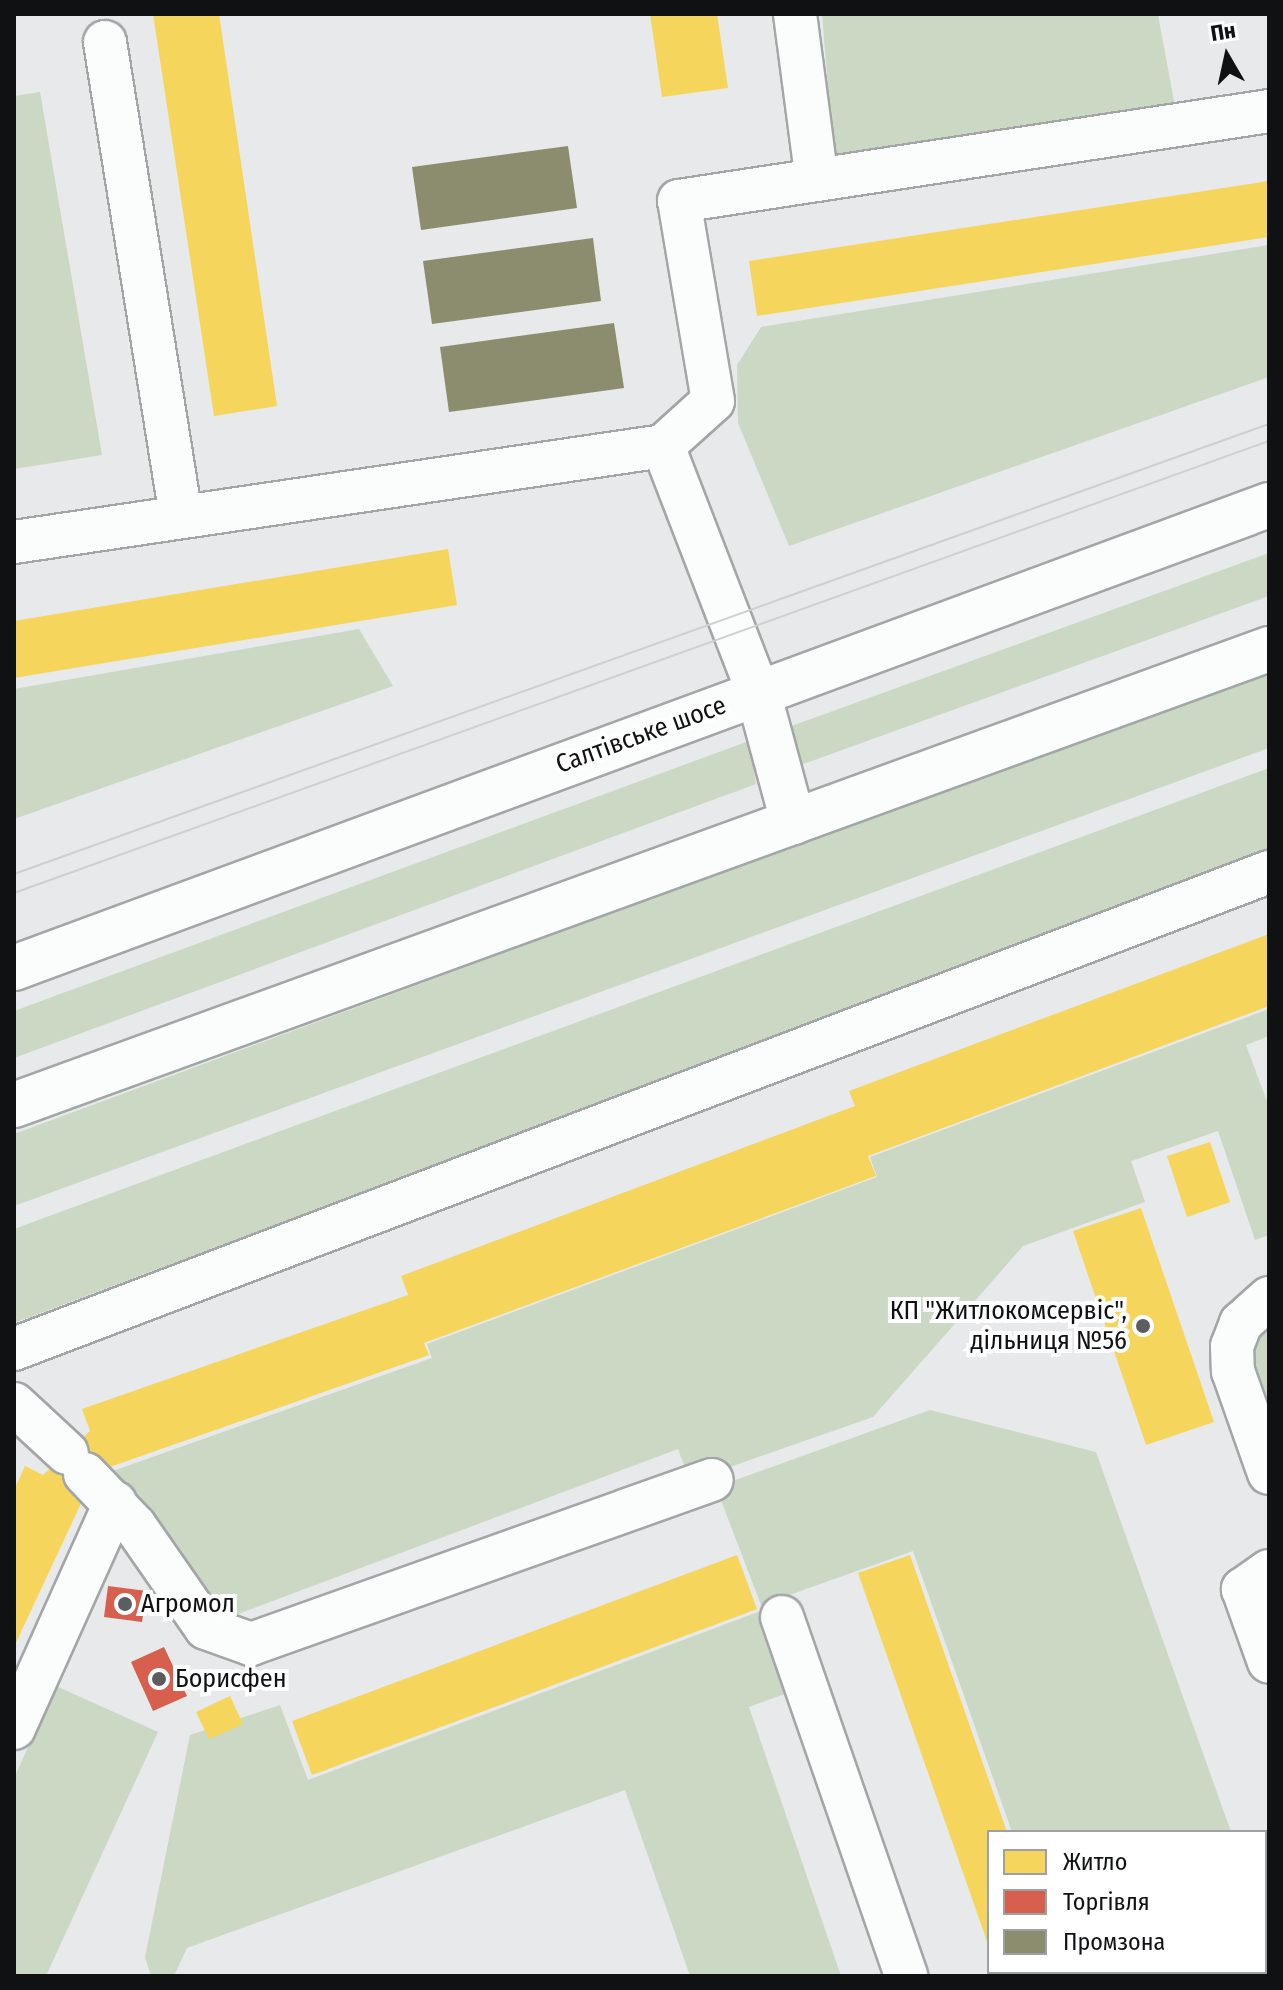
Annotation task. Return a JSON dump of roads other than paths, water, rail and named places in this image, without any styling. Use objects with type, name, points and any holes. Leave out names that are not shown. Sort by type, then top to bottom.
[{"type":"main road","name":"Салтівське шосе","points":[[14,968],[1269,505]]},
{"type":"main road","points":[[14,1105],[1269,649]]},
{"type":"main road","points":[[758,692],[793,822]]},
{"type":"lane","points":[[795,14],[817,180]]},
{"type":"lane","points":[[105,42],[181,515]]},
{"type":"lane","points":[[14,542],[663,446],[713,401],[679,201],[1269,111]]},
{"type":"lane","points":[[663,446],[758,692]]},
{"type":"lane","points":[[14,1349],[1269,872]]},
{"type":"lane","points":[[1269,1298],[1241,1323],[1232,1346],[1233,1371],[1269,1473]]},
{"type":"lane","points":[[14,1404],[115,1503],[206,1628],[257,1644],[712,1480]]},
{"type":"lane","points":[[14,1728],[115,1503]]},
{"type":"lane","points":[[1269,1571],[1243,1589],[1269,1662]]},
{"type":"lane","points":[[782,1617],[906,1976]]},
{"type":"tram line","points":[[14,874],[1269,424]]},
{"type":"tram line","points":[[14,893],[1269,441]]},
{"type":"place","name":"КП \"Житлокомсервіс\", дільниця №56","points":[[1143,1326]]},
{"type":"place","name":"Агромол","points":[[125,1604]]},
{"type":"place","name":"Борисфен","points":[[159,1679]]}]
